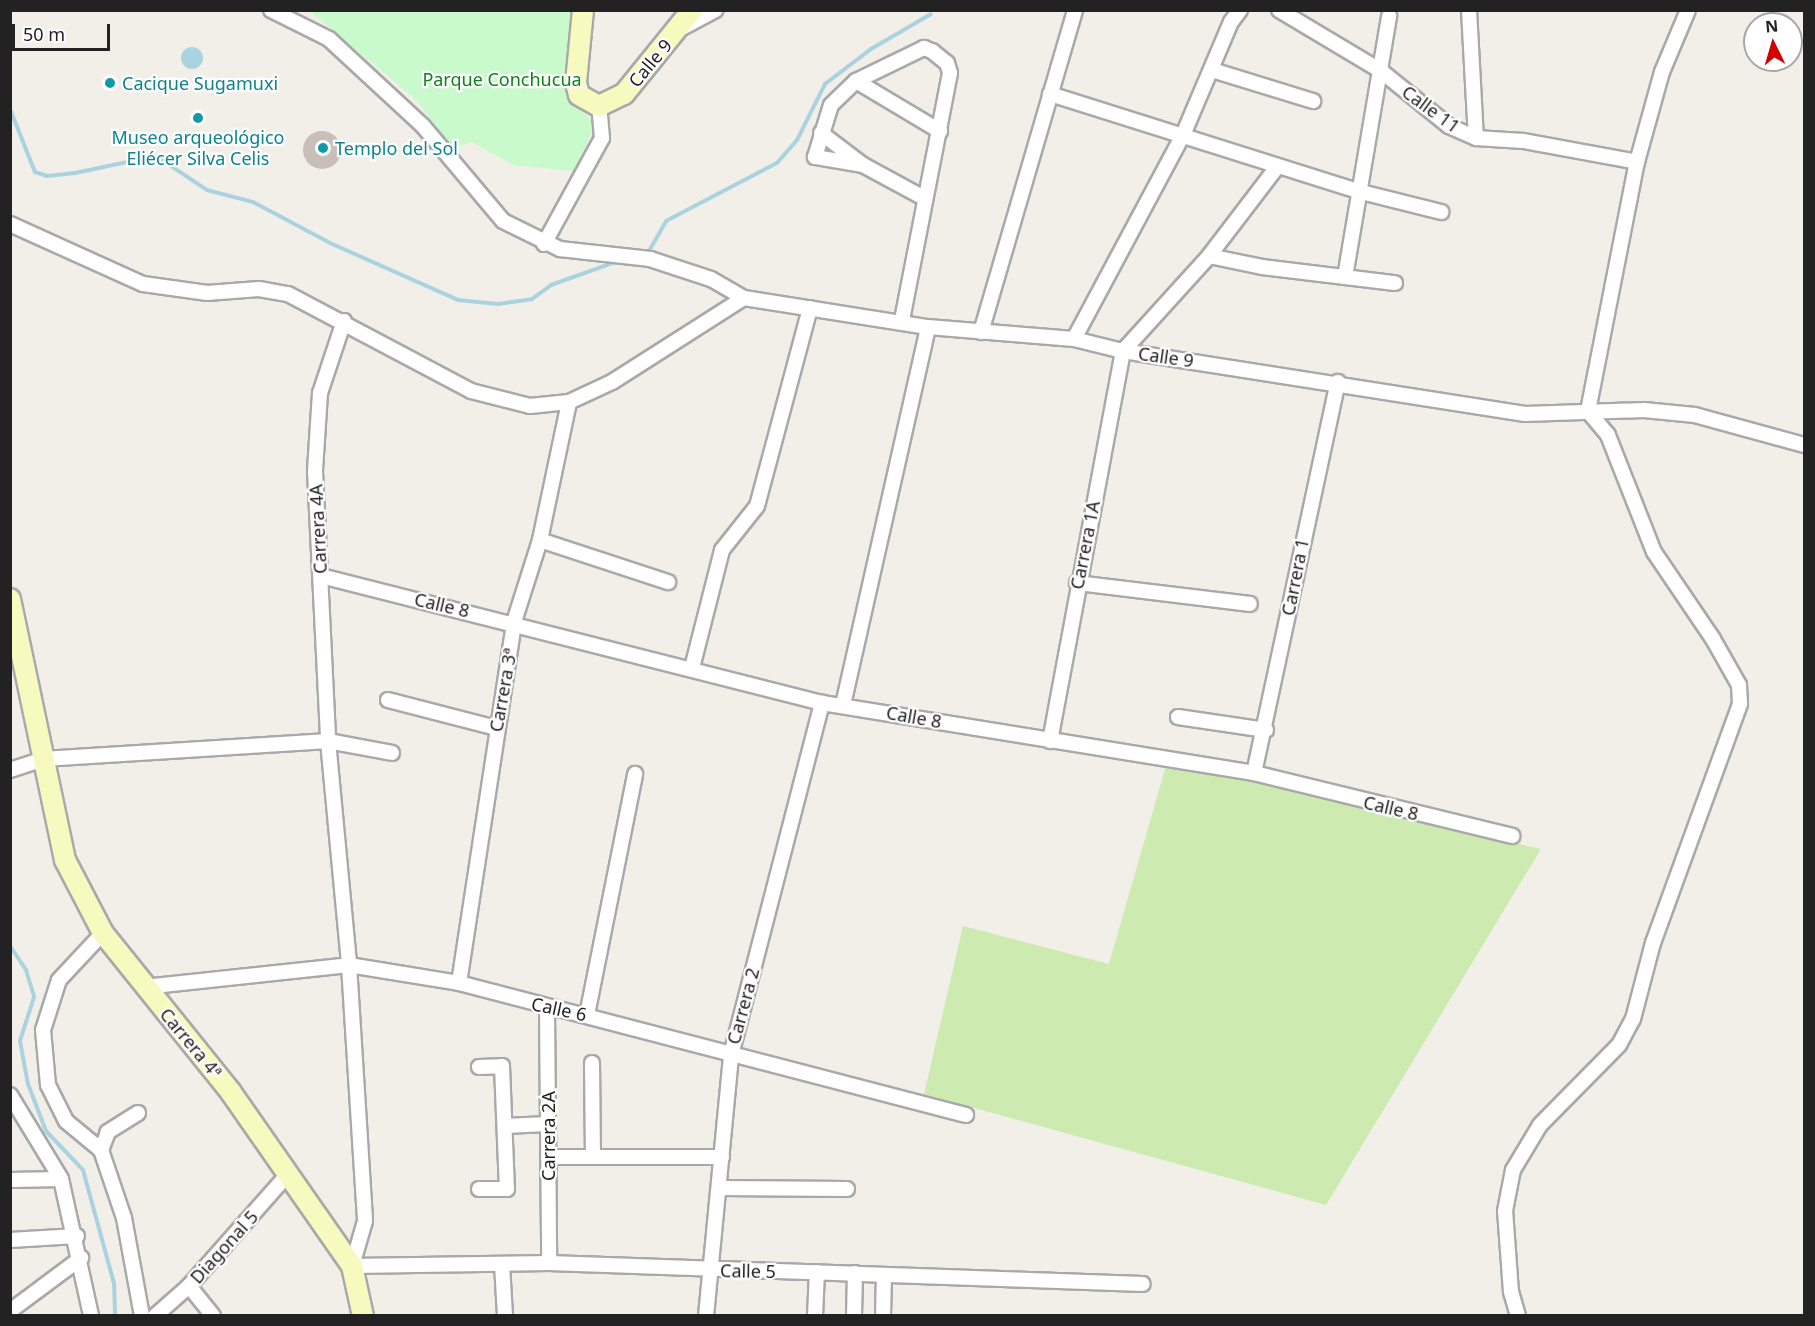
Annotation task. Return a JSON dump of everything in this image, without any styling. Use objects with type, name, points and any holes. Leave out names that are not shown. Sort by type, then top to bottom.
[{"type":"street","points":[[10,224],[143,284],[207,293],[258,289],[288,294],[344,321],[471,391],[530,406],[569,402],[612,382],[744,298],[711,279],[650,259],[544,244],[503,220],[423,126],[329,39],[271,10]]},
{"type":"street","points":[[544,244],[602,138],[599,106],[579,95],[576,83],[583,10]]},
{"type":"street","name":"Calle 9","points":[[599,106],[624,94],[693,10]]},
{"type":"street","points":[[677,30],[715,10]]},
{"type":"street","points":[[981,332],[1075,10]]},
{"type":"street","points":[[1074,339],[1183,135],[1240,10]]},
{"type":"street","name":"Calle 11","points":[[1280,10],[1381,71],[1449,126],[1476,138],[1523,141],[1637,162]]},
{"type":"street","points":[[1469,10],[1476,138]]},
{"type":"street","points":[[1518,1316],[1511,1292],[1504,1211],[1513,1170],[1540,1125],[1619,1045],[1633,1019],[1653,943],[1740,704],[1739,685],[1718,648],[1654,552],[1608,435],[1587,411],[1637,162],[1662,72],[1688,10]]},
{"type":"street","points":[[1345,277],[1357,191],[1381,71],[1389,16]]},
{"type":"street","points":[[863,165],[818,161],[821,133],[831,105],[856,81],[924,48],[932,51],[947,63],[950,73],[902,321]]},
{"type":"street","points":[[1212,70],[1313,101]]},
{"type":"street","points":[[856,81],[940,131]]},
{"type":"street","points":[[1050,94],[1277,167],[1357,191],[1441,212]]},
{"type":"street","points":[[821,133],[863,165],[924,198]]},
{"type":"street","points":[[1123,351],[1209,256],[1277,167]]},
{"type":"street","points":[[1209,256],[1345,277],[1395,282]]},
{"type":"street","name":"Calle 9","points":[[744,298],[902,321],[928,327],[1074,339],[1123,351],[1338,382],[1525,414],[1587,411],[1695,416],[1804,446]]},
{"type":"street","points":[[692,668],[722,550],[757,506],[791,392],[810,308]]},
{"type":"street","name":"Carrera 4A","points":[[344,321],[320,393],[315,471],[328,741],[349,965],[365,1221],[352,1266]]},
{"type":"street","points":[[843,705],[928,327]]},
{"type":"street","name":"Carrera 1A","points":[[1050,741],[1077,583],[1123,351]]},
{"type":"street","name":"Carrera 1","points":[[1254,773],[1266,730],[1300,549],[1338,382]]},
{"type":"street","name":"Carrera 3ª","points":[[459,982],[514,622],[540,540],[569,402]]},
{"type":"street","points":[[540,540],[668,582]]},
{"type":"street","name":"Calle 8","points":[[321,576],[514,622],[822,703],[1254,773],[1512,836]]},
{"type":"street","points":[[1077,583],[1250,604]]},
{"type":"street","name":"Carrera 4ª","points":[[10,599],[65,860],[103,933],[144,987],[230,1091],[352,1266],[363,1316]]},
{"type":"street","points":[[388,700],[496,728]]},
{"type":"street","name":"Carrera 2","points":[[706,1316],[713,1270],[731,1055],[822,703]]},
{"type":"street","points":[[1178,717],[1266,730]]},
{"type":"street","points":[[10,770],[43,759],[328,741],[392,753]]},
{"type":"street","points":[[587,1015],[635,774]]},
{"type":"street","points":[[103,933],[59,980],[43,1030],[48,1085],[66,1122],[101,1150],[124,1218],[142,1316]]},
{"type":"street","name":"Calle 6","points":[[144,987],[349,965],[459,982],[547,1009],[587,1015],[731,1055],[966,1115]]},
{"type":"street","name":"Carrera 2A","points":[[547,1009],[549,1263]]},
{"type":"street","points":[[592,1063],[593,1157]]},
{"type":"street","points":[[479,1067],[502,1066],[507,1189],[479,1189]]},
{"type":"street","points":[[10,1095],[61,1179],[77,1236],[91,1316]]},
{"type":"street","points":[[101,1150],[108,1132],[138,1113]]},
{"type":"street","points":[[505,1126],[548,1124]]},
{"type":"street","points":[[548,1157],[722,1157]]},
{"type":"street","name":"Diagonal 5","points":[[155,1316],[189,1286],[288,1174]]},
{"type":"street","points":[[10,1180],[61,1179]]},
{"type":"street","points":[[720,1188],[847,1189]]},
{"type":"street","points":[[10,1240],[77,1236]]},
{"type":"street","points":[[10,1311],[81,1258]]},
{"type":"street","name":"Calle 5","points":[[352,1266],[549,1263],[1143,1284]]},
{"type":"street","points":[[502,1264],[505,1316]]},
{"type":"street","points":[[815,1316],[817,1272]]},
{"type":"street","points":[[854,1316],[855,1273]]},
{"type":"street","points":[[883,1316],[884,1275]]},
{"type":"street","points":[[189,1286],[213,1316]]},
{"type":"green space","name":"Parque Conchucua","points":[[310,11],[574,11],[571,103],[596,123],[574,171],[513,165],[472,142],[453,148],[416,100]]},
{"type":"green space","points":[[1167,762],[1541,849],[1326,1205],[924,1094],[963,926],[1109,964]]},
{"type":"water","points":[[192,47],[200,50],[203,58],[200,66],[192,69],[184,66],[181,58],[184,50]]},
{"type":"building","name":"Templo del Sol","points":[[322,131],[335,137],[341,150],[335,163],[322,169],[309,163],[303,150],[309,137]]},
{"type":"waterway","points":[[642,253],[649,251],[666,221],[777,163],[797,140],[825,84],[871,49],[931,14]]},
{"type":"waterway","points":[[10,109],[35,172],[47,176],[75,173],[156,156],[207,190],[253,202],[330,243],[458,300],[498,304],[532,299],[551,285],[618,261]]},
{"type":"waterway","points":[[10,946],[26,970],[34,997],[20,1041],[28,1084],[46,1131],[83,1170],[114,1283],[115,1316]]},
{"type":"place","name":"Cacique Sugamuxi","points":[[110,83]]},
{"type":"place","name":"Museo arqueológico Eliécer Silva Celis","points":[[198,118]]},
{"type":"place","name":"Templo del Sol","points":[[323,148]]}]
